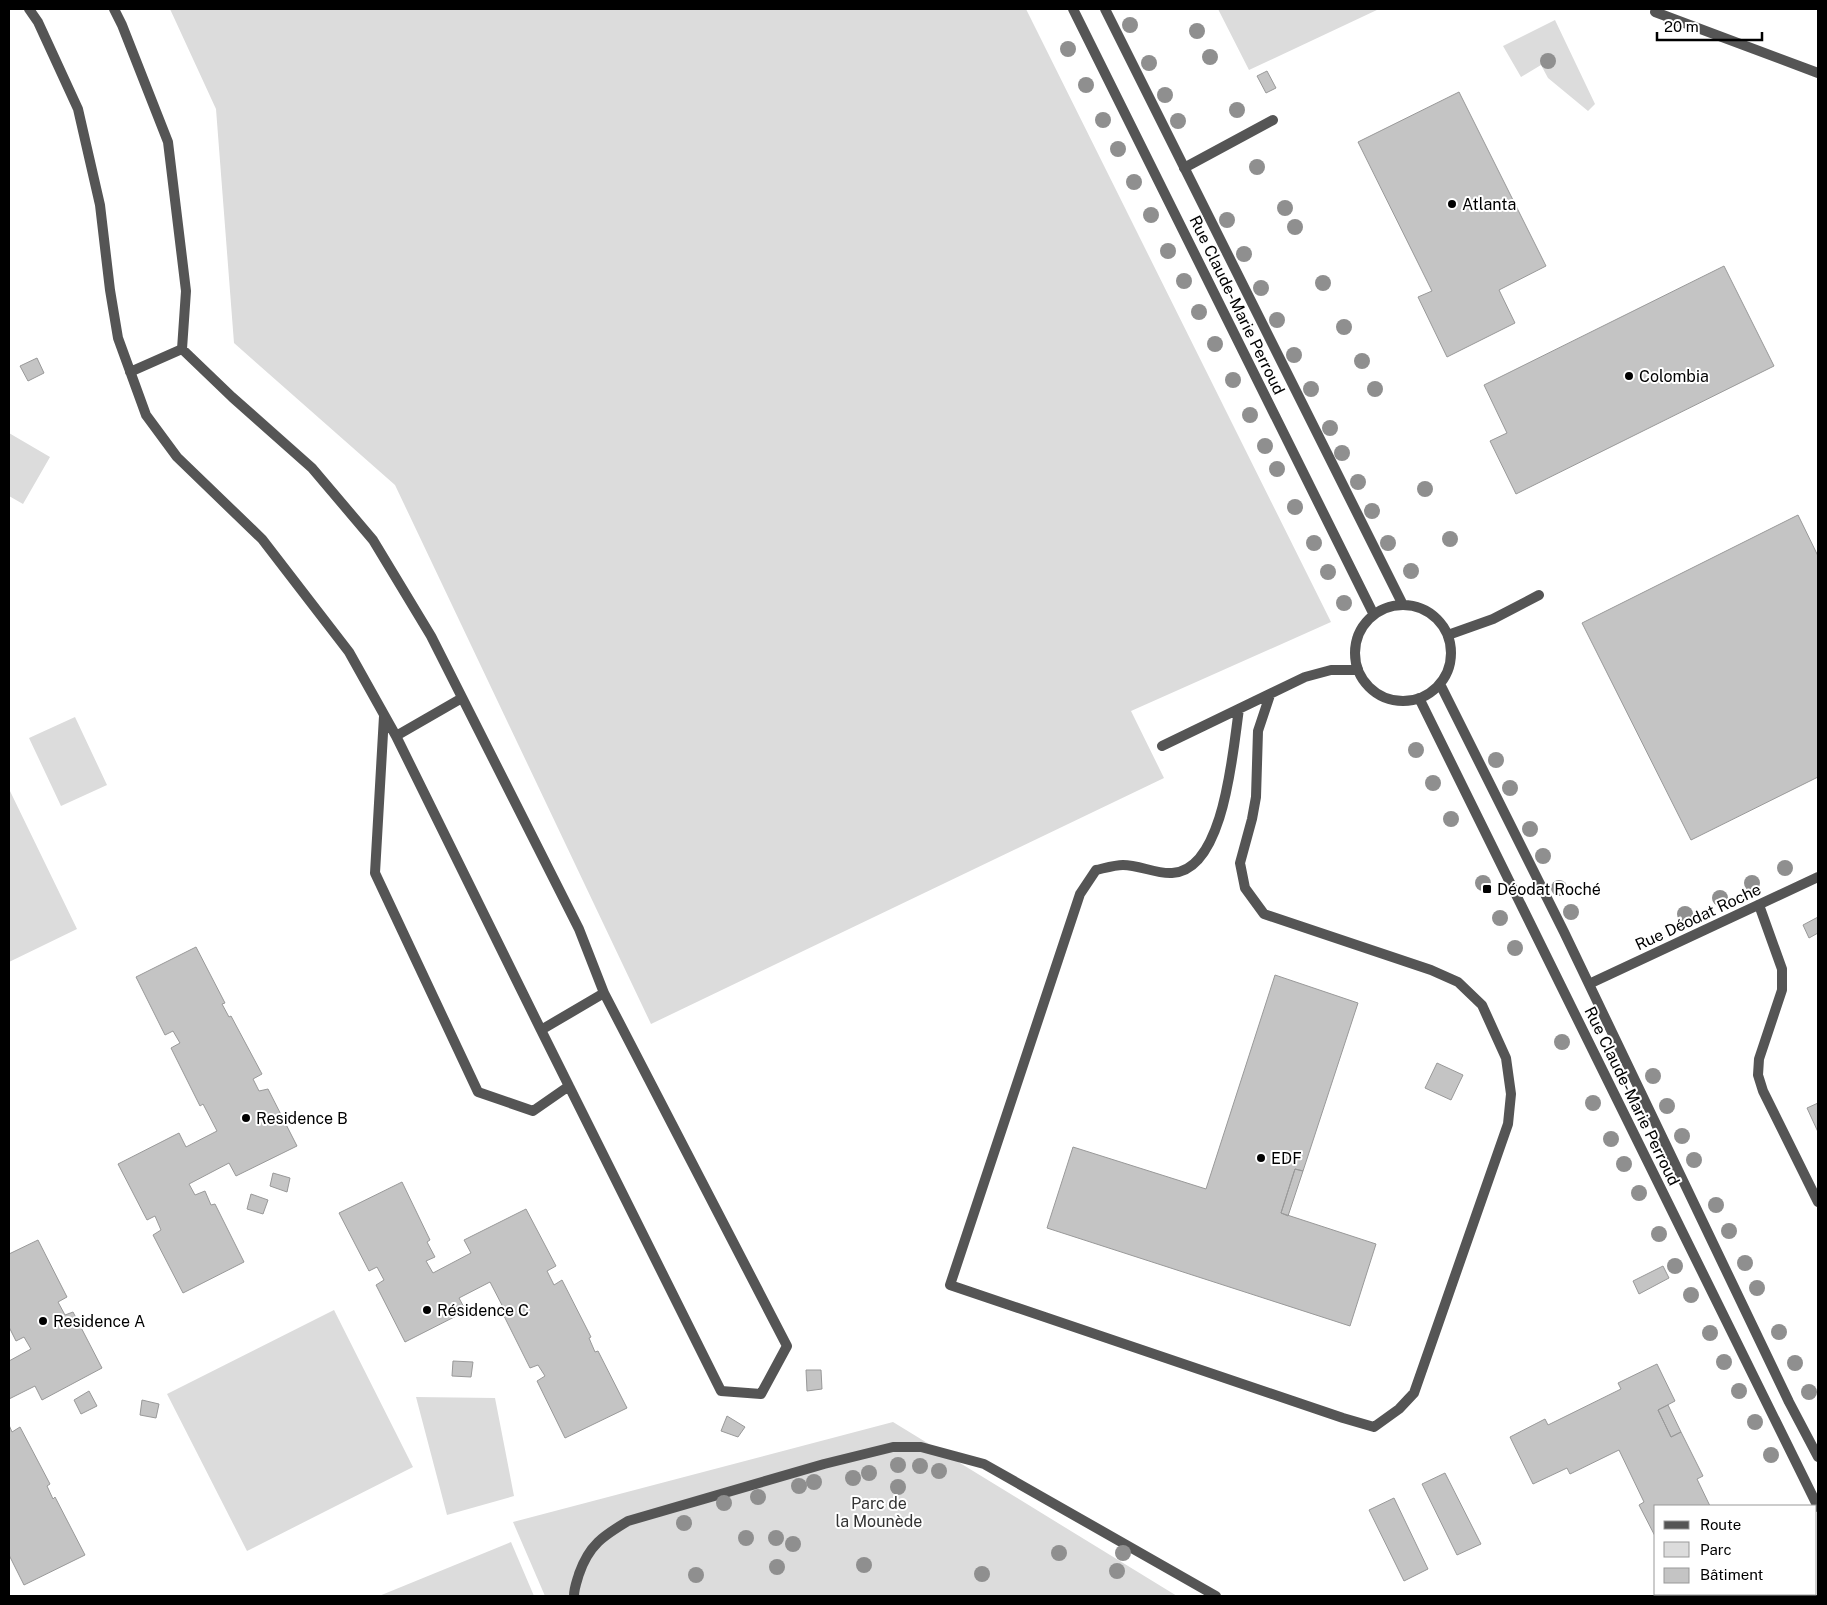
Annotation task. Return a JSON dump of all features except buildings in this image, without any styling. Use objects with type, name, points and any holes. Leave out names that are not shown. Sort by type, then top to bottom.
[{"type":"street","points":[[29,9],[38,22],[78,109],[100,205],[118,338],[146,415],[177,457],[262,539],[349,652],[396,736],[721,1391],[761,1394],[787,1346],[604,993],[579,929],[431,636],[373,540],[312,468],[232,397],[182,349]]},
{"type":"street","points":[[114,9],[168,142],[186,291],[182,349]]},
{"type":"street","name":"Rue Claude-Marie Perroud","points":[[1073,9],[1374,615]]},
{"type":"street","name":"Rue Claude-Marie Perroud","points":[[1105,9],[1403,605]]},
{"type":"street","points":[[1656,12],[1818,73]]},
{"type":"street","points":[[1184,168],[1273,120]]},
{"type":"street","points":[[130,372],[182,349]]},
{"type":"street","points":[[1448,635],[1492,619],[1539,595]]},
{"type":"street","points":[[1403,605],[1422,608],[1437,619],[1448,635],[1451,652],[1448,669],[1440,684],[1419,698],[1401,701],[1382,696],[1367,685],[1358,670],[1355,654],[1357,639],[1363,626],[1374,615],[1387,607],[1403,605]]},
{"type":"street","points":[[1162,746],[1305,677],[1331,670],[1358,670]]},
{"type":"street","name":"Rue Claude-Marie Perroud","points":[[1440,684],[1590,984],[1789,1402],[1818,1457]]},
{"type":"street","points":[[1239,709],[1227,792],[1212,841],[1195,865],[1173,873],[1122,865],[1096,870],[1080,894],[950,1285],[1374,1427],[1400,1409],[1414,1393],[1508,1124],[1511,1094],[1506,1058],[1482,1005],[1458,982],[1431,970],[1264,914],[1245,888],[1240,863],[1256,796],[1258,731],[1270,695]]},
{"type":"street","points":[[396,736],[462,698]]},
{"type":"street","name":"Rue Claude-Marie Perroud","points":[[1419,698],[1818,1507]]},
{"type":"street","points":[[384,715],[375,873],[478,1092],[533,1111],[569,1086]]},
{"type":"street","name":"Rue Déodat Roche","points":[[1590,984],[1818,877]]},
{"type":"street","points":[[1759,905],[1782,969],[1782,990],[1759,1059],[1758,1075],[1763,1091],[1818,1202]]},
{"type":"street","points":[[541,1030],[604,993]]},
{"type":"street","points":[[574,1596],[574,1590],[585,1557],[603,1536],[628,1521],[824,1464],[893,1447],[921,1447],[984,1464],[1216,1596]]},
{"type":"green space","points":[[170,9],[1026,9],[1331,622],[1131,711],[1164,778],[651,1024],[395,485],[234,343],[216,109]]},
{"type":"green space","points":[[1218,9],[1379,9],[1249,70]]},
{"type":"green space","points":[[1555,20],[1595,104],[1588,111],[1548,78],[1541,65],[1521,77],[1503,46]]},
{"type":"green space","points":[[9,433],[50,457],[23,504],[9,496]]},
{"type":"green space","points":[[75,717],[107,785],[61,806],[29,738]]},
{"type":"green space","points":[[9,789],[77,929],[9,962]]},
{"type":"green space","points":[[334,1310],[413,1467],[247,1551],[167,1394]]},
{"type":"green space","points":[[416,1397],[495,1398],[514,1496],[447,1515]]},
{"type":"green space","name":"Parc de la Mounède","points":[[893,1422],[1177,1596],[545,1596],[513,1522]]},
{"type":"green space","points":[[511,1542],[534,1596],[379,1596]]},
{"type":"place","name":"Atlanta","points":[[1452,204]]},
{"type":"place","name":"Colombia","points":[[1629,376]]},
{"type":"place","name":"Déodat Roché","points":[[1487,889]]},
{"type":"place","name":"Residence B","points":[[246,1118]]},
{"type":"place","name":"EDF","points":[[1261,1158]]},
{"type":"place","name":"Résidence C","points":[[427,1310]]},
{"type":"place","name":"Residence A","points":[[43,1321]]}]
